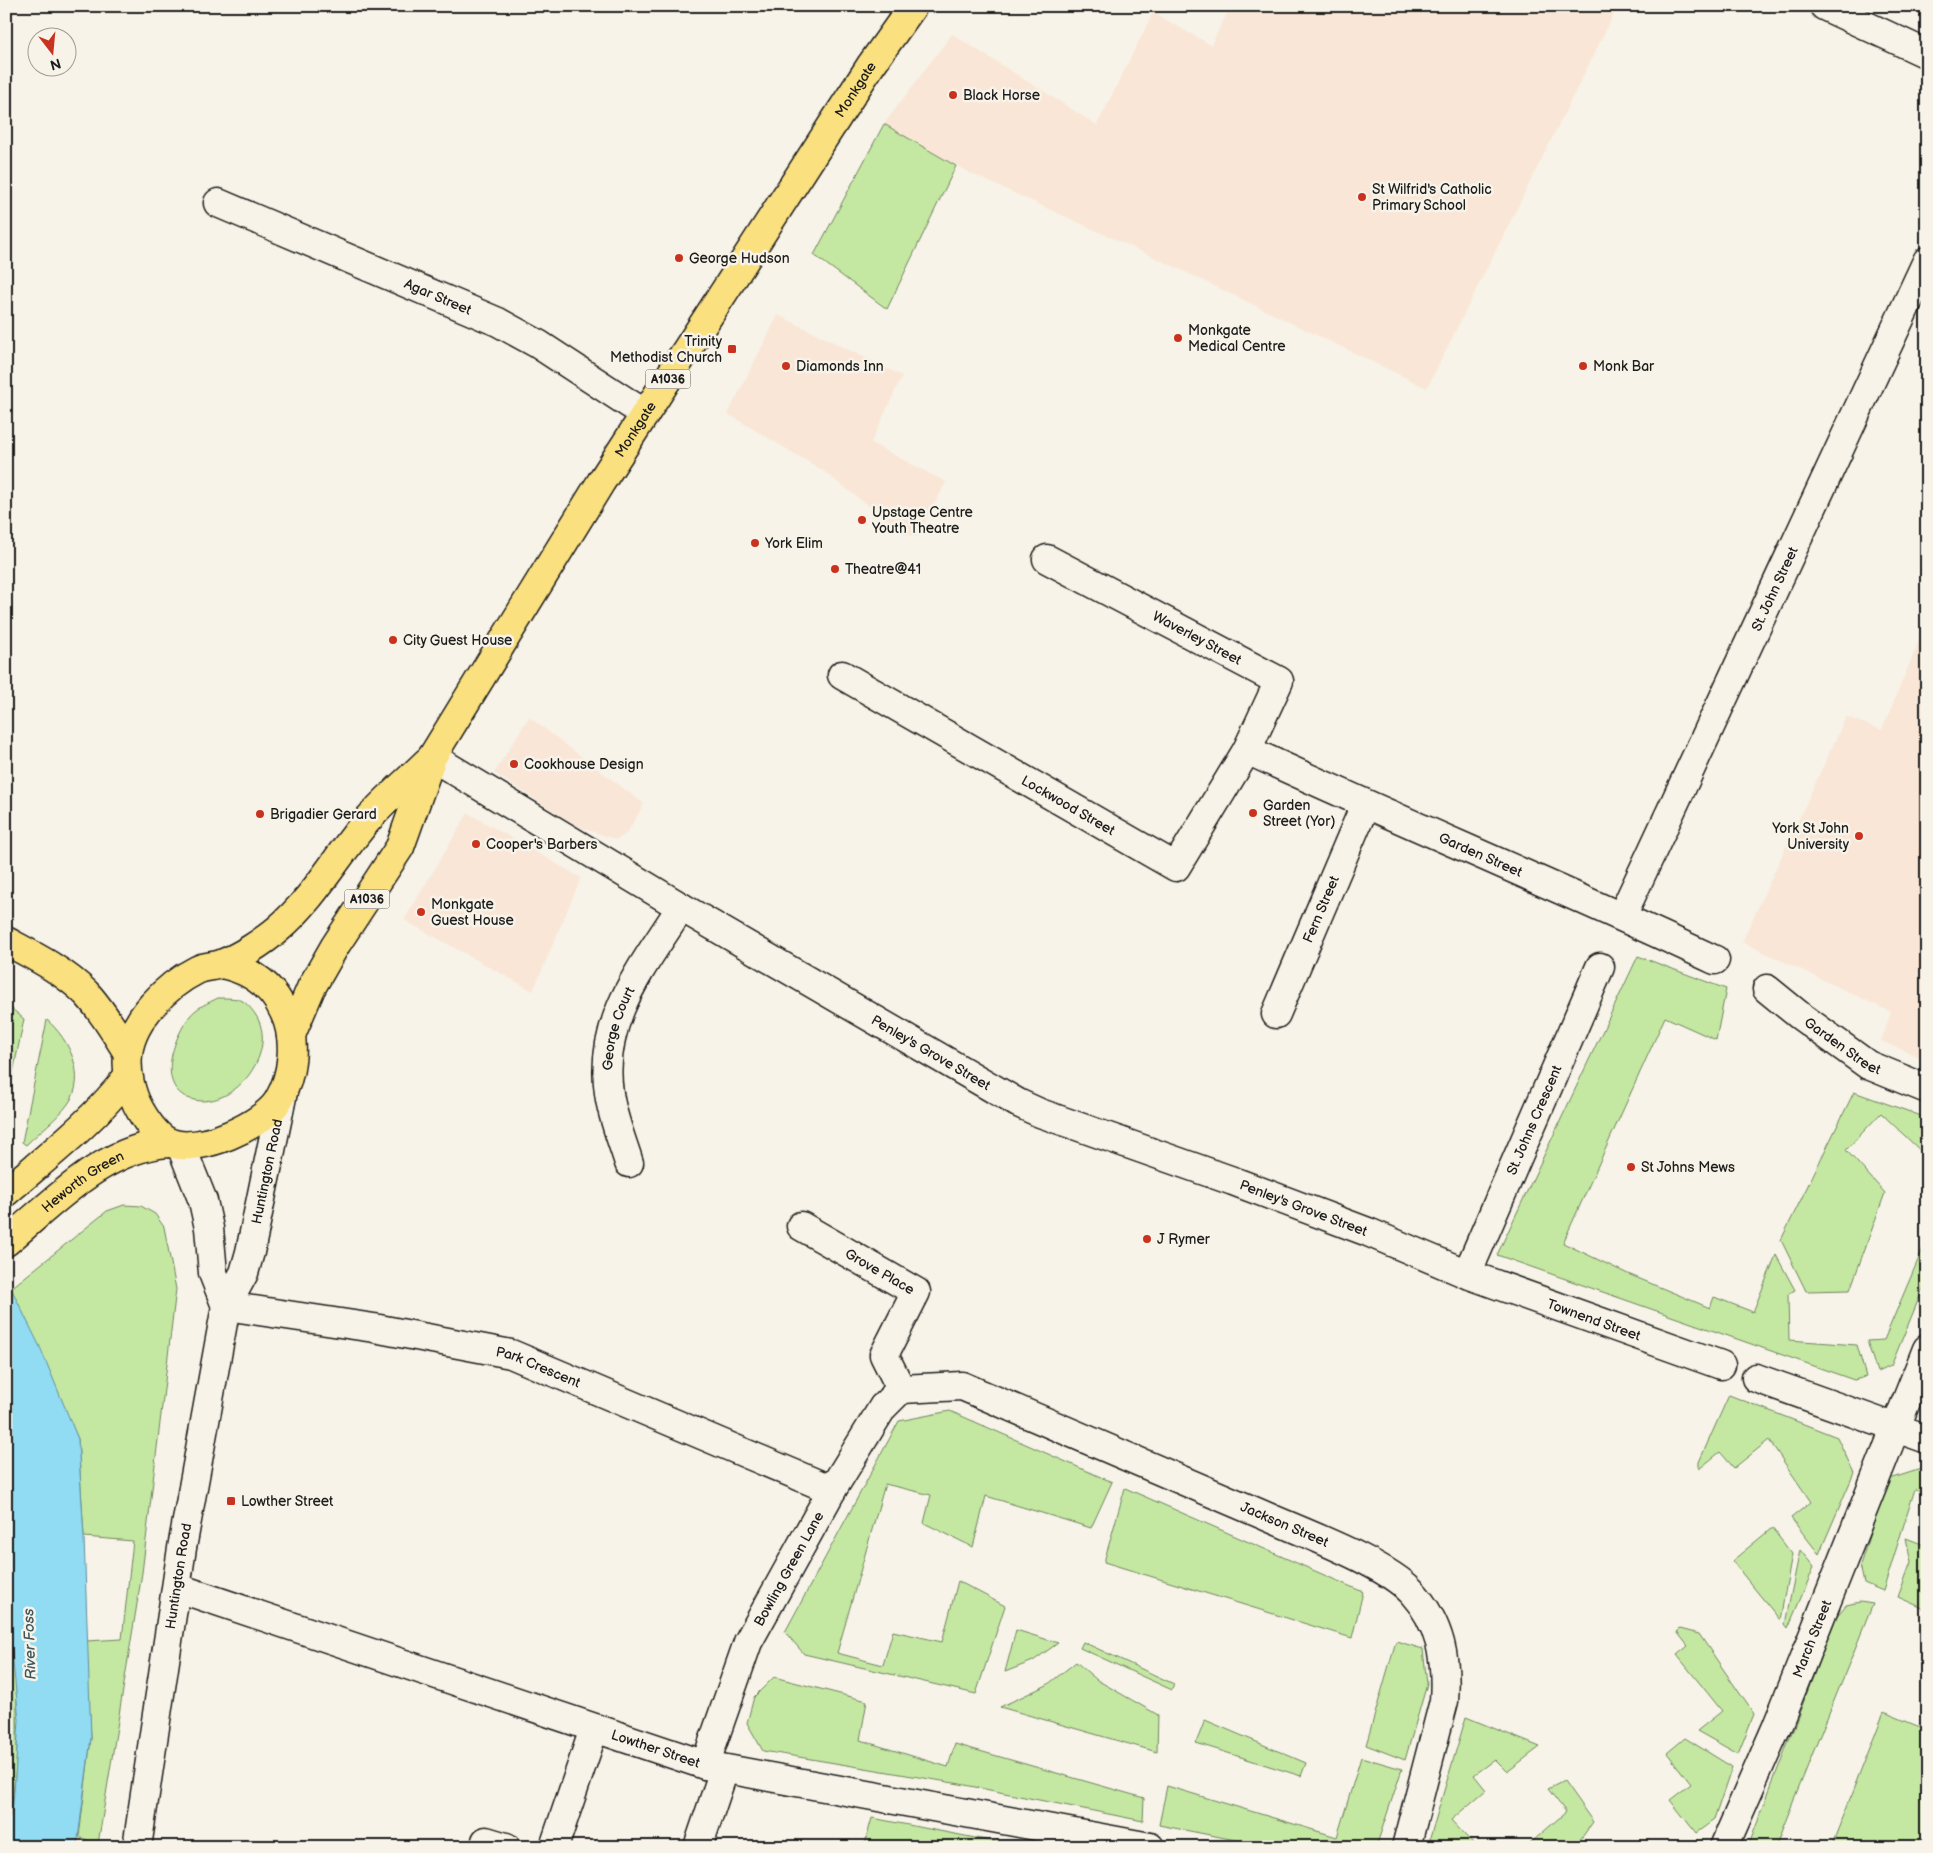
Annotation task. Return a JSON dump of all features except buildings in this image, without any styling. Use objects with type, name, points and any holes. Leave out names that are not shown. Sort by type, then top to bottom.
[{"type":"main road","name":"Monkgate","points":[[432,757],[644,414],[871,65],[912,6]]},
{"type":"main road","name":"A1036","points":[[6,1192],[68,1141],[111,1098],[128,1064],[134,1034],[144,1017],[166,991],[184,976],[200,968],[222,964],[260,941],[294,915],[313,895],[365,822],[432,757]]},
{"type":"main road","name":"A1036","points":[[291,1035],[311,988],[334,946],[400,847],[432,757]]},
{"type":"main road","points":[[6,940],[68,977],[86,993],[103,1013],[128,1064],[137,1104],[148,1123],[175,1144]]},
{"type":"main road","name":"A1036","points":[[175,1144],[209,1143],[228,1136],[266,1113],[276,1103],[282,1092],[292,1059],[291,1035],[278,999],[267,986],[252,974],[222,964]]},
{"type":"main road","name":"Heworth Green","points":[[6,1242],[103,1164],[134,1149],[175,1144]]},
{"type":"street","points":[[1824,6],[1927,54]]},
{"type":"street","name":"Agar Street","points":[[218,203],[498,322],[538,344],[644,414]]},
{"type":"street","name":"St. John Street","points":[[1622,916],[1927,261]]},
{"type":"street","name":"Waverley Street","points":[[1047,559],[1279,681],[1246,750]]},
{"type":"street","name":"Lockwood Street","points":[[842,676],[1176,867],[1246,750]]},
{"type":"street","name":"Garden Street","points":[[1246,750],[1365,805],[1622,916],[1715,960]]},
{"type":"street","name":"Penley's Grove Street","points":[[432,757],[681,907],[1018,1103],[1040,1113],[1233,1181],[1368,1232],[1467,1274]]},
{"type":"street","name":"Fern Street","points":[[1276,1014],[1365,805]]},
{"type":"street","name":"George Court","points":[[629,1163],[609,1094],[608,1041],[625,998],[681,907]]},
{"type":"street","name":"St. Johns Crescent","points":[[1467,1274],[1600,967]]},
{"type":"street","name":"Garden Street","points":[[1767,988],[1799,1015],[1868,1065],[1927,1089]]},
{"type":"street","name":"Huntington Road","points":[[137,1847],[178,1588],[182,1548],[226,1306],[244,1273],[250,1252],[282,1092]]},
{"type":"street","points":[[175,1144],[204,1201],[209,1228],[213,1273],[226,1306]]},
{"type":"street","name":"Grove Place","points":[[801,1226],[916,1292],[884,1355],[902,1389]]},
{"type":"street","name":"Townend Street","points":[[1467,1274],[1721,1365]]},
{"type":"street","name":"Park Crescent","points":[[226,1306],[374,1328],[511,1354],[832,1490]]},
{"type":"street","name":"March Street","points":[[1724,1847],[1777,1726],[1927,1349]]},
{"type":"street","points":[[1756,1378],[1927,1439]]},
{"type":"street","name":"Jackson Street","points":[[902,1389],[962,1386],[1325,1542],[1387,1572],[1411,1591],[1428,1612],[1439,1634],[1446,1678],[1444,1701],[1406,1847]]},
{"type":"street","name":"Bowling Green Lane","points":[[698,1847],[715,1768],[748,1642],[832,1490],[882,1407],[902,1389]]},
{"type":"street","name":"Lowther Street","points":[[178,1588],[715,1768],[1150,1847]]},
{"type":"street","points":[[554,1847],[594,1729]]},
{"type":"shaded area","name":"St Wilfrid's Catholic Primary School","points":[[1231,6],[1618,6],[1427,388],[1169,264],[968,172],[884,124],[952,34],[1097,125],[1153,13],[1211,45]]},
{"type":"shaded area","points":[[778,315],[902,376],[871,443],[946,482],[917,537],[904,533],[822,470],[728,414]]},
{"type":"shaded area","name":"York St John University","points":[[1927,622],[1927,1060],[1881,1041],[1891,1012],[1742,942],[1846,717],[1882,730]]},
{"type":"shaded area","points":[[529,717],[644,804],[627,833],[617,840],[577,826],[494,773]]},
{"type":"shaded area","points":[[468,813],[581,878],[533,991],[404,920]]},
{"type":"green space","points":[[884,124],[956,166],[887,309],[814,255]]},
{"type":"green space","points":[[1638,956],[1726,989],[1716,1040],[1665,1017],[1563,1243],[1628,1274],[1710,1308],[1714,1297],[1753,1312],[1776,1255],[1795,1290],[1788,1294],[1789,1340],[1857,1345],[1866,1377],[1854,1380],[1497,1255]]},
{"type":"green space","points":[[218,998],[238,999],[250,1007],[261,1028],[262,1044],[258,1059],[250,1074],[238,1086],[225,1095],[210,1100],[194,1100],[182,1094],[174,1086],[171,1075],[173,1050],[190,1016],[199,1008]]},
{"type":"green space","points":[[6,1004],[24,1019],[6,1107]]},
{"type":"green space","points":[[47,1020],[69,1048],[76,1071],[76,1082],[74,1093],[64,1110],[26,1145],[22,1142]]},
{"type":"green space","points":[[1854,1092],[1927,1118],[1927,1157],[1881,1113],[1846,1150],[1885,1193],[1850,1290],[1806,1291],[1781,1240]]},
{"type":"green space","points":[[124,1205],[141,1206],[155,1214],[164,1227],[176,1289],[142,1573],[98,1844],[79,1837],[91,1738],[86,1641],[122,1639],[133,1541],[84,1537],[78,1439],[10,1289],[107,1211]]},
{"type":"green space","points":[[1927,1239],[1927,1279],[1891,1366],[1877,1372],[1867,1341],[1884,1340]]},
{"type":"green space","points":[[1729,1395],[1837,1437],[1854,1473],[1819,1554],[1791,1518],[1811,1502],[1769,1440],[1734,1468],[1720,1452],[1699,1469],[1699,1462]]},
{"type":"green space","points":[[950,1411],[1112,1482],[1091,1528],[986,1496],[973,1547],[924,1523],[931,1495],[885,1484],[837,1653],[883,1665],[893,1631],[942,1642],[958,1581],[1005,1606],[976,1694],[804,1654],[785,1632],[899,1421]]},
{"type":"green space","points":[[1927,1467],[1927,1493],[1915,1489],[1883,1591],[1864,1583],[1860,1565],[1887,1480]]},
{"type":"green space","points":[[1125,1488],[1363,1592],[1352,1638],[1104,1562]]},
{"type":"green space","points":[[1772,1528],[1792,1554],[1780,1620],[1732,1561]]},
{"type":"green space","points":[[1906,1538],[1927,1546],[1927,1610],[1898,1597],[1911,1562]]},
{"type":"green space","points":[[1800,1550],[1814,1567],[1788,1628],[1785,1624]]},
{"type":"green space","points":[[6,1597],[14,1656],[17,1744],[12,1803],[6,1832]]},
{"type":"green space","points":[[1860,1602],[1873,1604],[1775,1847],[1748,1847],[1836,1617],[1846,1605]]},
{"type":"green space","points":[[1680,1629],[1699,1634],[1754,1714],[1738,1754],[1697,1731],[1722,1711],[1677,1655],[1688,1646],[1677,1632]]},
{"type":"green space","points":[[1016,1630],[1058,1643],[1033,1661],[1005,1672]]},
{"type":"green space","points":[[1396,1641],[1423,1649],[1427,1684],[1405,1760],[1366,1745]]},
{"type":"green space","points":[[1083,1642],[1174,1684],[1172,1690],[1080,1648]]},
{"type":"green space","points":[[1076,1662],[1097,1680],[1158,1715],[1157,1752],[1000,1707],[1047,1685]]},
{"type":"green space","points":[[774,1677],[867,1701],[860,1740],[948,1767],[955,1744],[1144,1798],[1143,1821],[960,1784],[763,1751],[747,1723],[754,1697]]},
{"type":"green space","points":[[1884,1712],[1927,1730],[1927,1847],[1836,1847],[1833,1842]]},
{"type":"green space","points":[[1466,1717],[1540,1747],[1507,1772],[1495,1760],[1474,1775],[1486,1790],[1451,1820],[1476,1847],[1433,1847],[1430,1838]]},
{"type":"green space","points":[[1205,1720],[1306,1763],[1301,1776],[1196,1743]]},
{"type":"green space","points":[[1685,1738],[1732,1767],[1714,1820],[1696,1833],[1670,1800],[1691,1784],[1667,1753]]},
{"type":"green space","points":[[1361,1757],[1402,1769],[1377,1844],[1373,1847],[1271,1847],[1159,1825],[1167,1786],[1337,1837]]},
{"type":"green space","points":[[1564,1781],[1593,1822],[1575,1847],[1526,1847],[1566,1812],[1548,1789]]},
{"type":"green space","points":[[872,1818],[1022,1847],[864,1847]]},
{"type":"water","name":"River Foss","points":[[6,1278],[40,1347],[78,1439],[84,1537],[91,1738],[77,1847],[6,1847],[6,1832],[13,1804],[19,1720],[6,1597]]},
{"type":"place","name":"Black Horse","points":[[953,95]]},
{"type":"place","name":"St Wilfrid's Catholic Primary School","points":[[1362,197]]},
{"type":"place","name":"George Hudson","points":[[679,258]]},
{"type":"place","name":"Monkgate Medical Centre","points":[[1178,338]]},
{"type":"place","name":"Trinity Methodist Church","points":[[732,349]]},
{"type":"place","name":"Diamonds Inn","points":[[786,366]]},
{"type":"place","name":"Monk Bar","points":[[1583,366]]},
{"type":"place","name":"Upstage Centre Youth Theatre","points":[[862,520]]},
{"type":"place","name":"York Elim","points":[[755,543]]},
{"type":"place","name":"Theatre@41","points":[[835,569]]},
{"type":"place","name":"City Guest House","points":[[393,640]]},
{"type":"place","name":"Cookhouse Design","points":[[514,764]]},
{"type":"place","name":"Garden Street (Yor)","points":[[1253,813]]},
{"type":"place","name":"Brigadier Gerard","points":[[260,814]]},
{"type":"place","name":"York St John University","points":[[1859,836]]},
{"type":"place","name":"Cooper's Barbers","points":[[476,844]]},
{"type":"place","name":"Monkgate Guest House","points":[[421,912]]},
{"type":"place","name":"St Johns Mews","points":[[1631,1167]]},
{"type":"place","name":"J Rymer","points":[[1147,1239]]},
{"type":"place","name":"Lowther Street","points":[[231,1501]]}]
